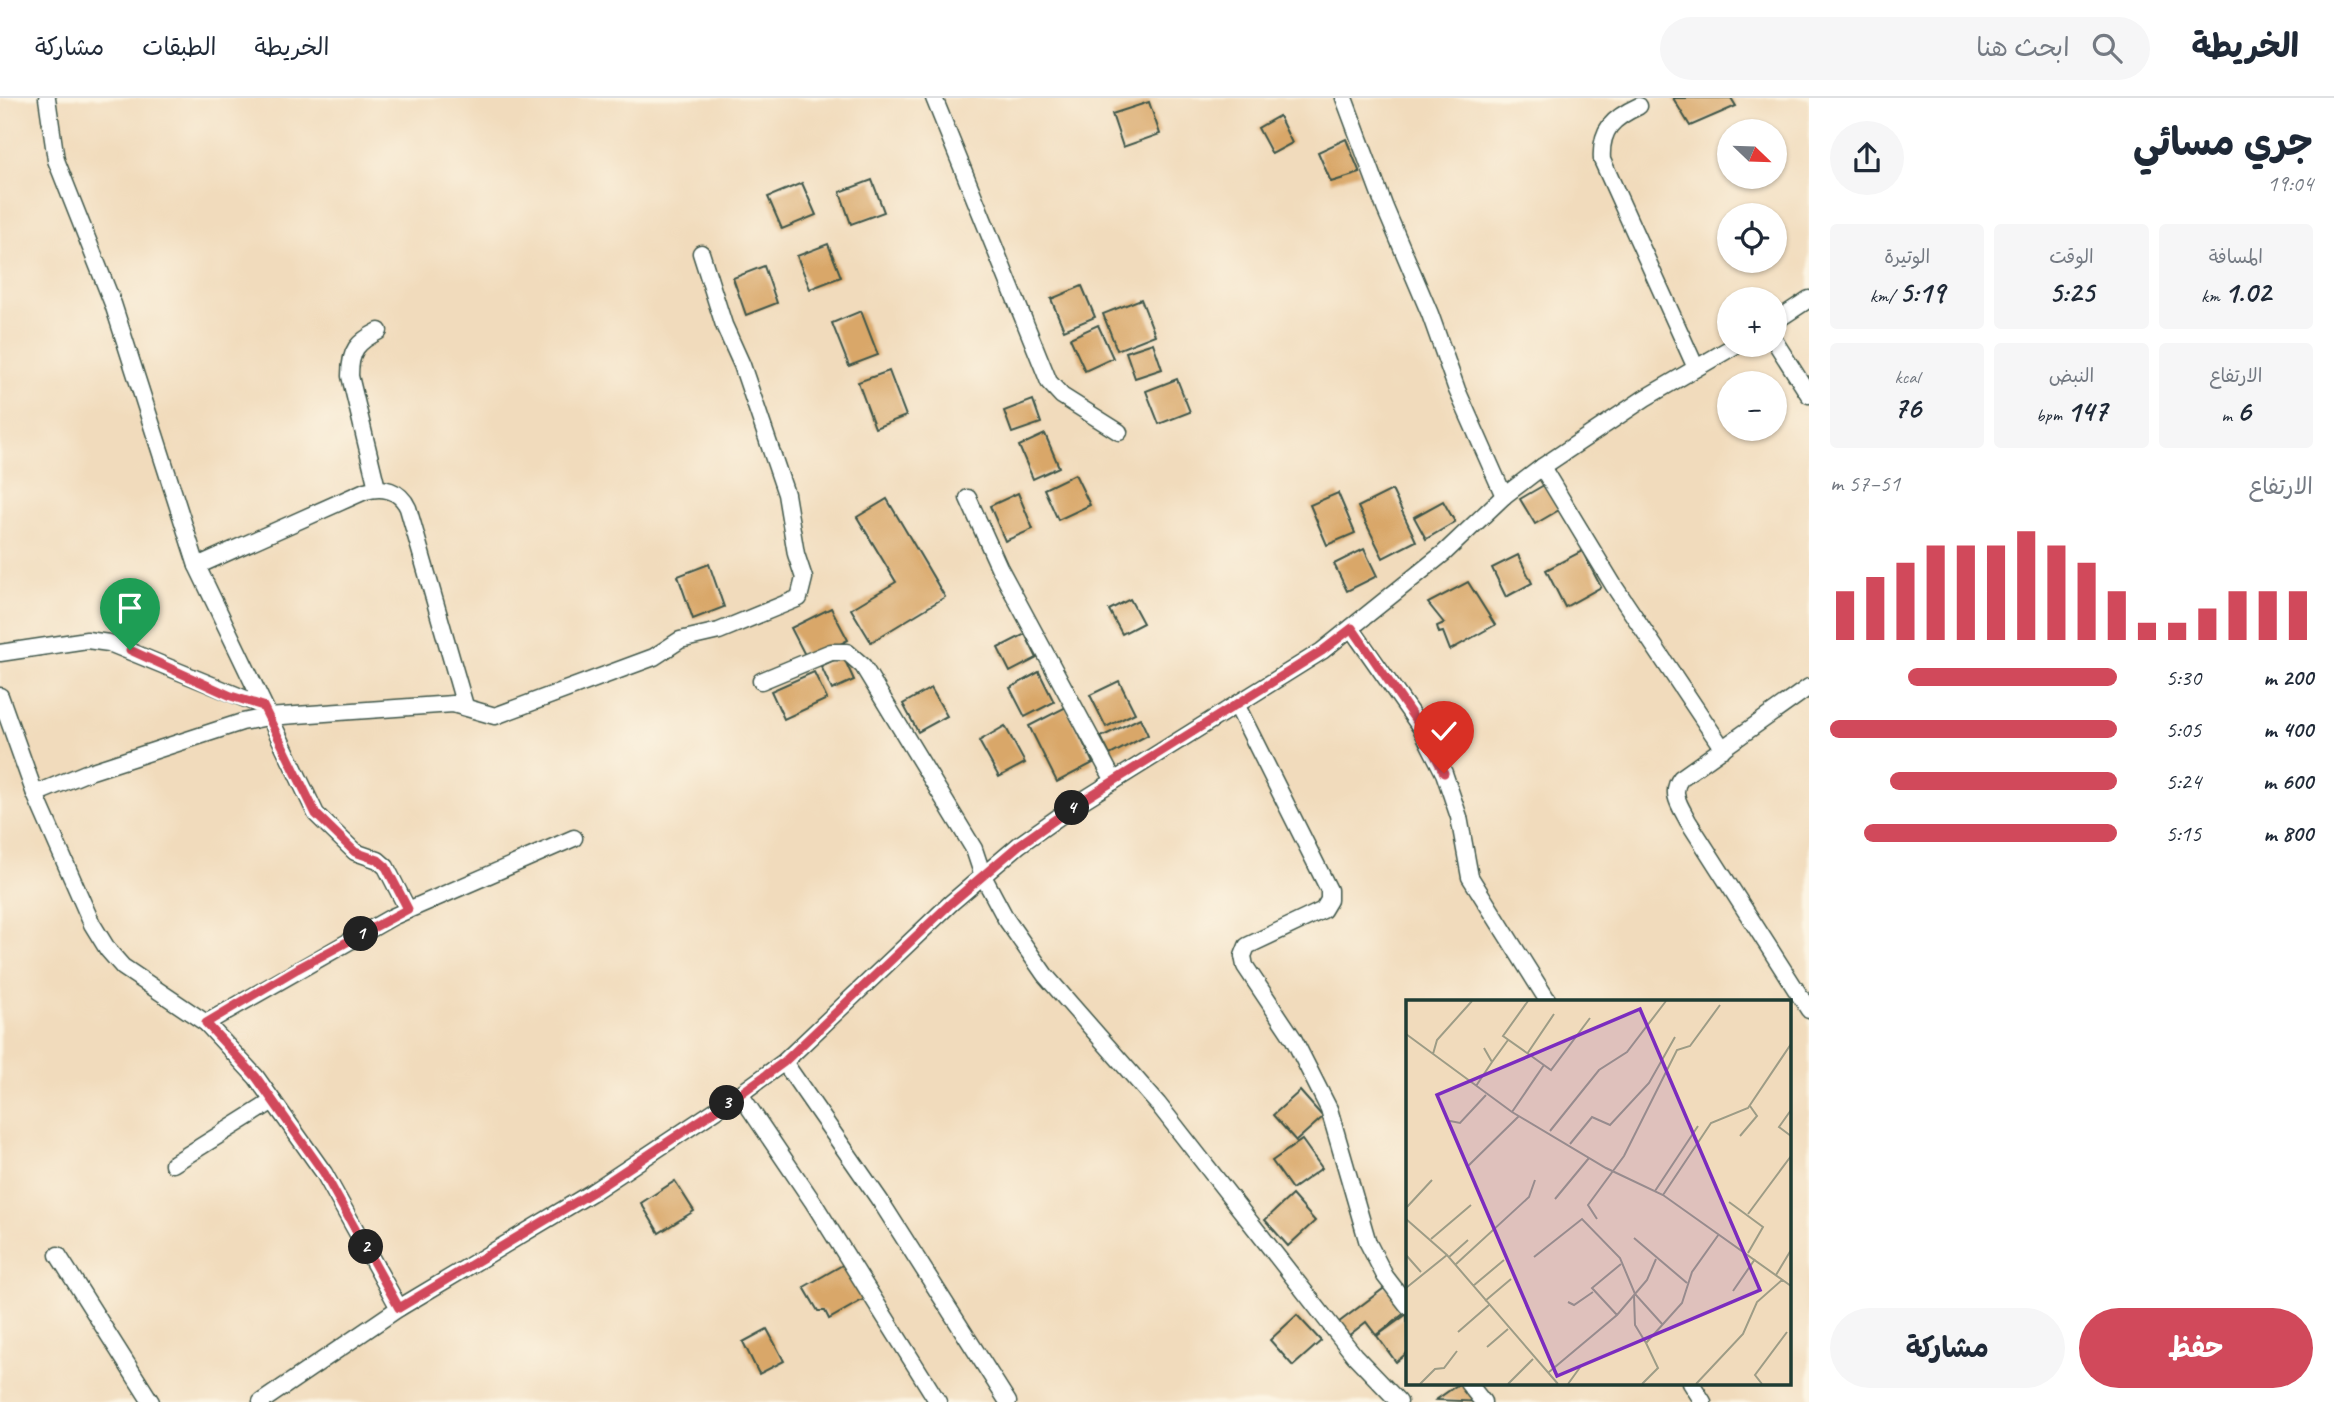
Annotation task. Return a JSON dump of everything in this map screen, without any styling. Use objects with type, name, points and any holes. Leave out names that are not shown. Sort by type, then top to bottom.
[{"type":"street","points":[[47,98],[57,160],[113,304],[197,566],[316,814],[355,852],[378,860],[386,867],[408,909]]},
{"type":"street","points":[[934,98],[1049,382],[1062,397],[1119,432]]},
{"type":"street","points":[[1344,98],[1385,208],[1426,302],[1457,390],[1504,496]]},
{"type":"street","points":[[1639,106],[1610,122],[1601,144],[1602,160],[1696,368]]},
{"type":"street","points":[[35,794],[265,712],[453,704],[495,716],[654,657],[680,640],[719,631],[799,598],[804,578],[796,554],[786,494],[741,365],[724,325],[701,253]]},
{"type":"street","points":[[1787,313],[1809,299]]},
{"type":"street","points":[[377,488],[350,376],[350,359],[360,341],[379,331]]},
{"type":"street","points":[[261,1402],[399,1308],[591,1193],[740,1094],[784,1062],[1019,845],[1114,781],[1322,651],[1444,553],[1504,496],[1542,467],[1717,356]]},
{"type":"street","points":[[1785,357],[1809,395]]},
{"type":"street","points":[[1542,467],[1614,586],[1723,749]]},
{"type":"street","points":[[197,566],[377,488],[399,494],[408,508],[465,706]]},
{"type":"street","points":[[968,498],[999,567],[1114,781]]},
{"type":"street","points":[[1352,628],[1421,728],[1444,773],[1460,817],[1470,877],[1547,1000]]},
{"type":"street","points":[[0,653],[97,640],[121,646],[265,712]]},
{"type":"street","points":[[761,681],[831,652],[847,652],[863,666],[974,849],[983,876],[1006,919],[1045,975],[1158,1104],[1354,1355],[1399,1402]]},
{"type":"street","points":[[1809,687],[1681,778],[1675,789],[1677,800],[1809,1010]]},
{"type":"street","points":[[0,696],[35,794],[92,924],[107,950],[123,967],[206,1023],[273,1101],[324,1173],[399,1308]]},
{"type":"street","points":[[1237,706],[1329,890],[1329,900],[1323,911],[1247,946],[1243,956],[1245,966],[1293,1038],[1329,1109],[1368,1242],[1385,1276],[1406,1303]]},
{"type":"street","points":[[206,1023],[297,969],[408,909],[574,838]]},
{"type":"street","points":[[784,1062],[881,1202],[1008,1402]]},
{"type":"street","points":[[740,1094],[813,1202],[938,1402]]},
{"type":"street","points":[[173,1164],[273,1101]]},
{"type":"street","points":[[58,1255],[151,1402]]},
{"type":"street","points":[[1469,1384],[1483,1402]]},
{"type":"street","points":[[1692,1384],[1703,1402]]},
{"type":"building","points":[[1673,98],[1731,98],[1736,106],[1690,126]]},
{"type":"building","points":[[1149,102],[1160,134],[1123,147],[1112,114]]},
{"type":"building","points":[[1279,116],[1292,143],[1272,154],[1258,128]]},
{"type":"building","points":[[1346,139],[1360,173],[1331,182],[1318,152]]},
{"type":"building","points":[[872,180],[884,212],[851,224],[840,192]]},
{"type":"building","points":[[802,183],[816,215],[782,229],[768,197]]},
{"type":"building","points":[[828,244],[841,277],[810,289],[797,256]]},
{"type":"building","points":[[764,266],[777,303],[746,315],[733,278]]},
{"type":"building","points":[[1082,286],[1095,317],[1064,330],[1051,299]]},
{"type":"building","points":[[1141,299],[1155,335],[1117,350],[1103,314]]},
{"type":"building","points":[[861,311],[878,355],[849,366],[832,323]]},
{"type":"building","points":[[1098,325],[1113,358],[1085,371],[1070,338]]},
{"type":"building","points":[[1153,343],[1162,369],[1135,378],[1126,352]]},
{"type":"building","points":[[889,371],[906,416],[875,428],[858,382]]},
{"type":"building","points":[[1177,379],[1190,412],[1159,424],[1146,391]]},
{"type":"building","points":[[1033,400],[1041,423],[1012,433],[1004,411]]},
{"type":"building","points":[[1045,434],[1059,467],[1033,479],[1019,446]]},
{"type":"building","points":[[1075,474],[1090,505],[1058,520],[1044,489]]},
{"type":"building","points":[[1544,485],[1559,510],[1535,524],[1520,499]]},
{"type":"building","points":[[1392,490],[1416,541],[1383,558],[1358,507]]},
{"type":"building","points":[[1018,493],[1033,529],[1005,541],[990,506]]},
{"type":"building","points":[[1338,493],[1355,533],[1327,545],[1310,505]]},
{"type":"building","points":[[887,499],[945,597],[871,642],[851,609],[896,582],[857,517]]},
{"type":"building","points":[[1443,501],[1455,522],[1426,539],[1414,517]]},
{"type":"building","points":[[1364,549],[1377,576],[1347,591],[1334,564]]},
{"type":"building","points":[[1582,551],[1601,587],[1565,607],[1546,570]]},
{"type":"building","points":[[1518,555],[1532,583],[1506,597],[1492,568]]},
{"type":"building","points":[[709,564],[724,607],[693,619],[678,576]]},
{"type":"building","points":[[1468,582],[1495,625],[1450,650],[1443,632],[1439,633],[1437,626],[1444,623],[1428,603]]},
{"type":"building","points":[[1130,599],[1143,623],[1122,634],[1109,610]]},
{"type":"building","points":[[831,608],[848,640],[808,661],[791,628]]},
{"type":"building","points":[[1025,634],[1037,658],[1010,672],[998,648]]},
{"type":"building","points":[[843,656],[854,680],[832,690],[821,666]]},
{"type":"building","points":[[814,672],[827,699],[784,719],[771,691]]},
{"type":"building","points":[[1039,672],[1054,702],[1025,717],[1010,688]]},
{"type":"building","points":[[1119,681],[1135,713],[1106,727],[1090,695]]},
{"type":"building","points":[[931,688],[947,716],[918,732],[903,704]]},
{"type":"building","points":[[1066,707],[1093,763],[1057,782],[1029,726]]},
{"type":"building","points":[[1140,718],[1148,735],[1110,755],[1101,737]]},
{"type":"building","points":[[1005,726],[1025,763],[999,777],[979,741]]},
{"type":"building","points":[[1300,1091],[1323,1117],[1296,1141],[1273,1115]]},
{"type":"building","points":[[1302,1140],[1322,1168],[1292,1189],[1272,1161]]},
{"type":"building","points":[[675,1181],[694,1211],[659,1233],[641,1203]]},
{"type":"building","points":[[1292,1195],[1315,1221],[1288,1246],[1265,1220]]},
{"type":"building","points":[[846,1263],[866,1298],[829,1319],[825,1311],[818,1311],[804,1287]]},
{"type":"building","points":[[1387,1286],[1406,1312],[1376,1335],[1366,1322],[1348,1336],[1338,1323]]},
{"type":"building","points":[[1297,1315],[1321,1341],[1293,1366],[1270,1340]]},
{"type":"building","points":[[1406,1315],[1406,1354],[1396,1362],[1377,1336]]},
{"type":"building","points":[[767,1329],[784,1361],[759,1374],[743,1342]]},
{"type":"building","points":[[1459,1384],[1469,1384],[1483,1402],[1436,1400]]},
{"type":"route","points":[[130,650],[231,696],[263,706],[316,814],[355,852],[378,860],[386,867],[408,909],[297,969],[206,1023],[256,1077],[324,1173],[399,1308],[591,1193],[740,1094],[784,1062],[951,903],[1019,845],[1077,804],[1214,721],[1322,651],[1352,628],[1421,728],[1444,773]]}]
